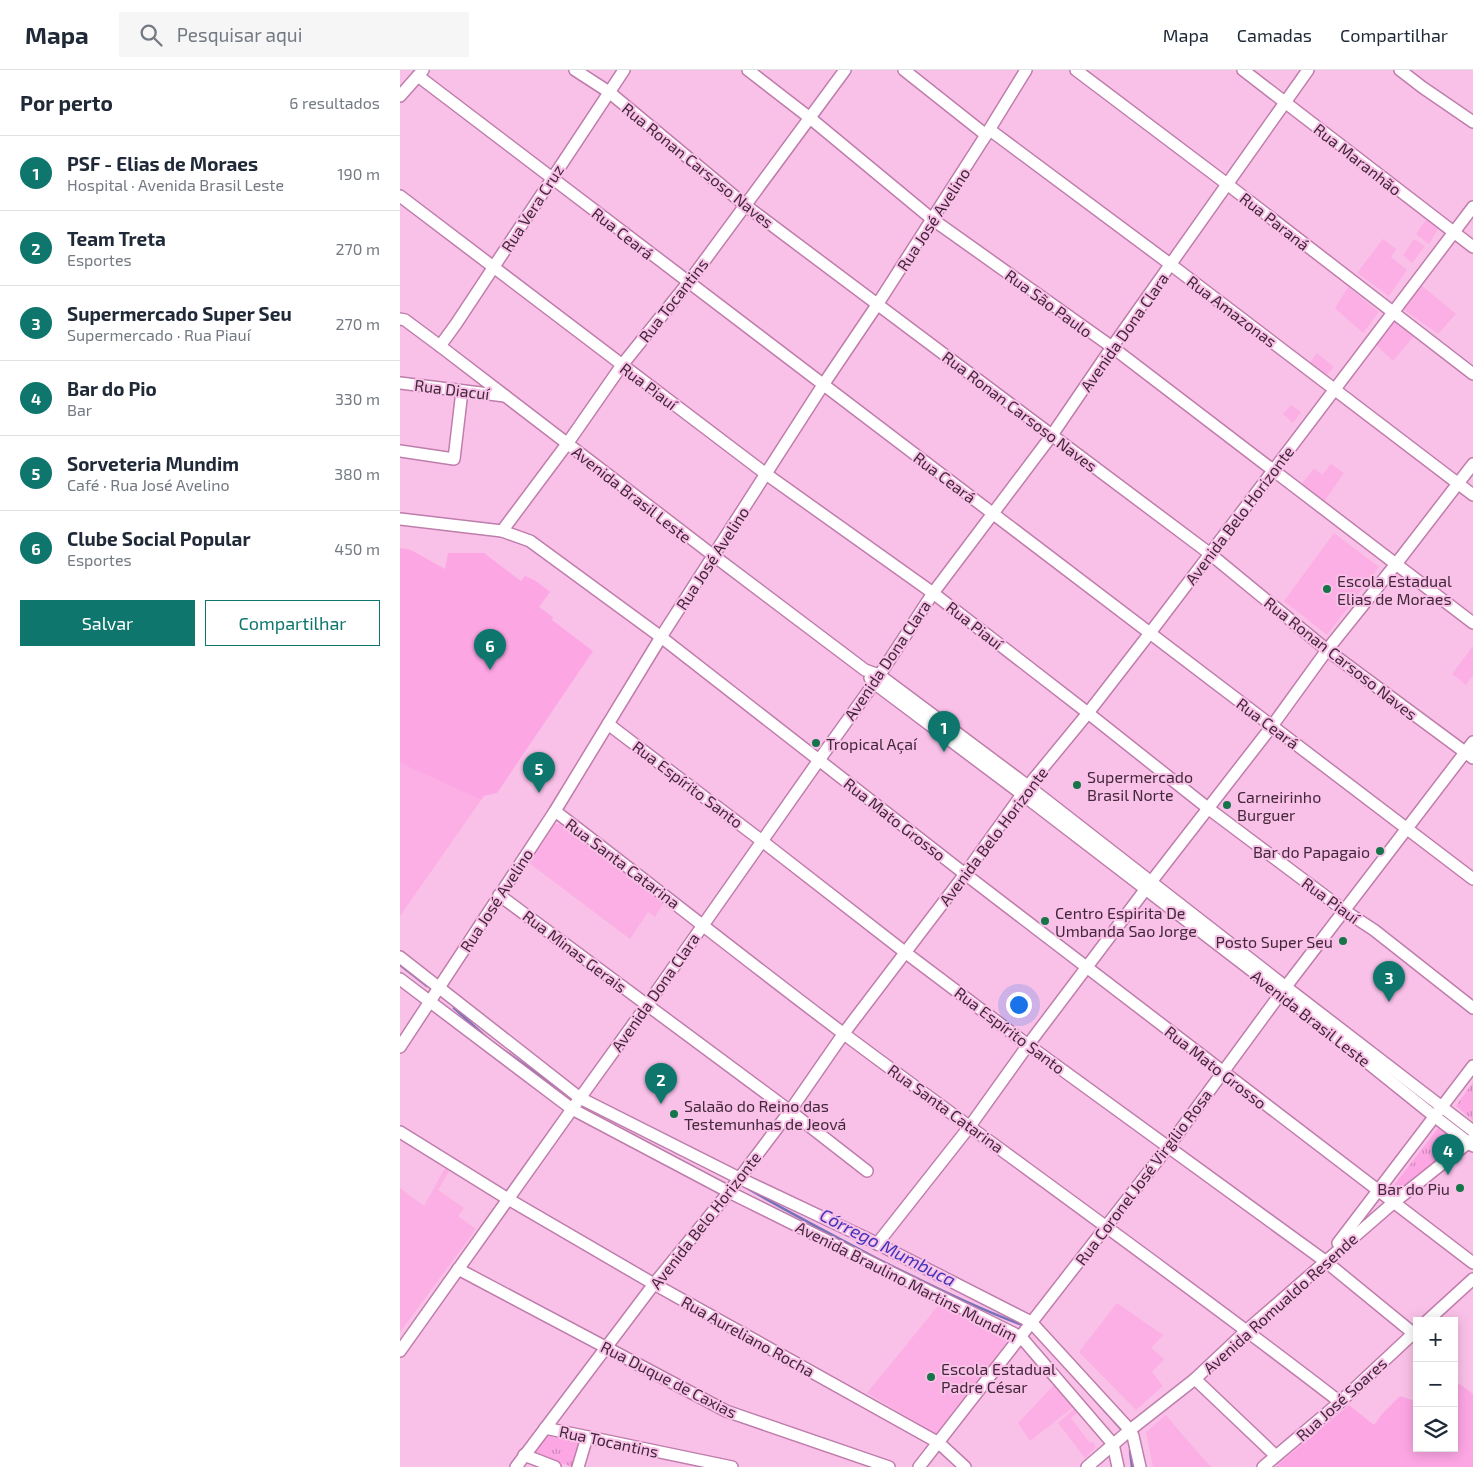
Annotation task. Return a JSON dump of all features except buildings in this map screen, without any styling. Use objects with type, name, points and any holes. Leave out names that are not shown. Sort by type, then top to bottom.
[{"type":"street","name":"Rua Ronan Carsoso Naves","points":[[575,70],[609,92],[745,206],[1209,554],[1327,650],[1469,755]]},
{"type":"street","name":"Rua Vera Cruz","points":[[440,346],[624,70]]},
{"type":"street","name":"Rua São Paulo","points":[[748,70],[810,118],[932,219],[1112,347],[1473,623]]},
{"type":"street","name":"Rua Tocantins","points":[[502,531],[568,444],[622,365],[688,283],[845,70]]},
{"type":"street","name":"Rua Amazonas","points":[[904,70],[1170,264],[1473,495]]},
{"type":"street","name":"Rua José Avelino","points":[[400,1047],[555,811],[661,637],[988,133],[1026,70]]},
{"type":"street","name":"Rua Paraná","points":[[1076,70],[1473,374]]},
{"type":"street","name":"Rua Maranhão","points":[[1243,70],[1473,247]]},
{"type":"street","name":"Avenida Dona Clara","points":[[400,1351],[647,1005],[876,679],[933,593],[1052,435],[1170,264],[1308,70]]},
{"type":"street","points":[[1400,70],[1473,122]]},
{"type":"street","points":[[400,96],[420,73]]},
{"type":"street","name":"Rua Ceará","points":[[420,73],[688,283],[1473,879]]},
{"type":"street","name":"Rua Piauí","points":[[400,196],[766,474],[933,593],[1088,712],[1209,809],[1345,911],[1374,930],[1473,1008]]},
{"type":"street","name":"Avenida Belo Horizonte","points":[[516,1467],[654,1284],[729,1192],[790,1111],[844,1033],[965,874],[1025,790],[1150,633],[1473,207]]},
{"type":"street","name":"Avenida Brasil Leste","points":[[400,319],[405,320],[440,346],[864,670],[1025,790],[1359,1050],[1437,1112],[1472,1143]]},
{"type":"street","name":"Rua Diacuí","points":[[400,383],[505,396]]},
{"type":"street","points":[[400,451],[454,458],[462,391]]},
{"type":"street","points":[[877,1244],[970,1126],[1028,1045],[1272,726],[1327,650],[1473,464]]},
{"type":"street","name":"Rua Mato Grosso","points":[[400,519],[502,531],[530,541],[661,637],[965,874],[1473,1263]]},
{"type":"street","name":"Rua Espírito Santo","points":[[608,724],[1028,1045],[1325,1261],[1413,1330]]},
{"type":"street","name":"Rua Coronel José Virgílio Rosa","points":[[919,1467],[1168,1147],[1283,990],[1407,829],[1469,755],[1473,742]]},
{"type":"street","name":"Rua Santa Catarina","points":[[555,811],[844,1033],[1247,1330],[1340,1402]]},
{"type":"street","name":"Rua Minas Gerais","points":[[499,894],[790,1111],[867,1171]]},
{"type":"street","name":"Avenida Braulino Martins Mundim","points":[[400,957],[580,1098],[1031,1322],[1130,1430],[1140,1467]]},
{"type":"street","name":"Avenida Braulino Martins Mundim","points":[[400,980],[572,1109],[729,1192],[1021,1337],[1113,1444],[1118,1467]]},
{"type":"street","points":[[1325,1261],[1473,1066]]},
{"type":"street","name":"Avenida Brasil Leste","points":[[1437,1112],[1473,1131]]},
{"type":"street","name":"Rua Aureliano Rocha","points":[[400,1132],[508,1199],[654,1284],[939,1443],[965,1467]]},
{"type":"street","name":"Avenida Romualdo Resende","points":[[1087,1467],[1130,1430],[1195,1379],[1247,1330],[1393,1203],[1472,1143]]},
{"type":"street","name":"Rua Duque de Caxias","points":[[458,1269],[726,1411],[889,1467]]},
{"type":"street","points":[[1431,1317],[1473,1279]]},
{"type":"street","name":"Rua José Soares","points":[[1263,1467],[1340,1402],[1413,1334]]},
{"type":"street","points":[[1195,1379],[1276,1456]]},
{"type":"street","name":"Rua Tocantins","points":[[545,1428],[732,1467]]},
{"type":"street","points":[[578,1467],[587,1437]]},
{"type":"street","points":[[524,1456],[555,1467]]},
{"type":"shaded area","points":[[1426,220],[1438,229],[1429,244],[1416,234]]},
{"type":"shaded area","points":[[1383,239],[1396,249],[1391,257],[1407,270],[1389,296],[1357,273]]},
{"type":"shaded area","points":[[1414,239],[1425,246],[1412,263],[1403,255]]},
{"type":"shaded area","points":[[1421,285],[1456,314],[1438,334],[1403,309]]},
{"type":"shaded area","points":[[1348,287],[1379,312],[1363,333],[1335,308]]},
{"type":"shaded area","points":[[1394,322],[1414,336],[1393,361],[1376,345]]},
{"type":"shaded area","points":[[1317,353],[1334,367],[1326,376],[1309,364]]},
{"type":"shaded area","points":[[1291,405],[1301,412],[1293,423],[1283,414]]},
{"type":"shaded area","points":[[1331,464],[1344,473],[1323,503],[1300,486],[1314,468],[1322,475]]},
{"type":"shaded area","name":"Escola Estadual Elias de Moraes","points":[[1334,533],[1379,567],[1327,635],[1284,601]]},
{"type":"shaded area","points":[[1473,646],[1473,675],[1466,685],[1452,674]]},
{"type":"shaded area","points":[[400,763],[481,800],[400,916]]},
{"type":"shaded area","points":[[555,824],[560,824],[664,902],[655,917],[648,912],[630,939],[529,863]]},
{"type":"shaded area","points":[[445,1168],[449,1171],[438,1190],[464,1208],[458,1216],[476,1229],[400,1332],[400,1188],[424,1206]]},
{"type":"shaded area","name":"Escola Estadual Padre César","points":[[942,1301],[1009,1338],[937,1435],[867,1393]]},
{"type":"shaded area","points":[[1117,1303],[1163,1335],[1151,1348],[1164,1359],[1152,1372],[1163,1386],[1136,1410],[1079,1352]]},
{"type":"shaded area","points":[[1056,1383],[1077,1404],[1030,1441],[1018,1423]]},
{"type":"shaded area","points":[[1074,1409],[1077,1413],[1071,1418],[1090,1443],[1093,1442],[1096,1447],[1085,1458],[1058,1423]]},
{"type":"shaded area","points":[[1166,1415],[1211,1467],[1153,1467],[1146,1432]]},
{"type":"green space","points":[[400,548],[411,550],[445,569],[448,553],[484,553],[521,581],[525,576],[536,581],[550,592],[539,607],[553,617],[552,620],[593,651],[497,793],[484,796],[481,800],[400,763]]},
{"type":"green space","points":[[1473,1082],[1473,1121],[1456,1106]]},
{"type":"green space","points":[[1441,1124],[1463,1141],[1401,1191],[1397,1189],[1395,1184]]},
{"type":"green space","points":[[1458,1383],[1473,1394],[1473,1467],[1275,1467],[1349,1405],[1374,1425],[1400,1396],[1413,1400],[1413,1452],[1458,1452]]},
{"type":"green space","points":[[546,1435],[580,1443],[573,1467],[533,1454]]},
{"type":"waterway","name":"Córrego Mumbuca","points":[[400,965],[427,986]]},
{"type":"waterway","name":"Córrego Mumbuca","points":[[454,1008],[486,1037]]},
{"type":"waterway","name":"Córrego Mumbuca","points":[[506,1052],[569,1096]]},
{"type":"waterway","name":"Córrego Mumbuca","points":[[745,1187],[930,1285],[1022,1325]]},
{"type":"waterway","name":"Córrego Mumbuca","points":[[1094,1399],[1121,1429]]},
{"type":"waterway","name":"Córrego Mumbuca","points":[[1130,1451],[1132,1467]]},
{"type":"place","name":"Escola Estadual Elias de Moraes","points":[[1327,589]]},
{"type":"place","name":"Clube Social Popular","points":[[490,670]]},
{"type":"place","name":"Tropical Açaí","points":[[816,743]]},
{"type":"place","name":"PSF - Elias de Moraes","points":[[944,752]]},
{"type":"place","name":"Supermercado Brasil Norte","points":[[1077,785]]},
{"type":"place","name":"Sorveteria Mundim","points":[[539,793]]},
{"type":"place","name":"Carneirinho Burguer","points":[[1227,805]]},
{"type":"place","name":"Bar do Papagaio","points":[[1380,851]]},
{"type":"place","name":"Centro Espirita De Umbanda Sao Jorge","points":[[1045,921]]},
{"type":"place","name":"Posto Super Seu","points":[[1343,941]]},
{"type":"place","name":"Supermercado Super Seu","points":[[1389,1002]]},
{"type":"place","name":"Team Treta","points":[[661,1104]]},
{"type":"place","name":"Salaão do Reino das Testemunhas de Jeová","points":[[674,1114]]},
{"type":"place","name":"Bar do Pio","points":[[1448,1175]]},
{"type":"place","name":"Bar do Piu","points":[[1460,1188]]},
{"type":"place","name":"Escola Estadual Padre César","points":[[931,1377]]}]
